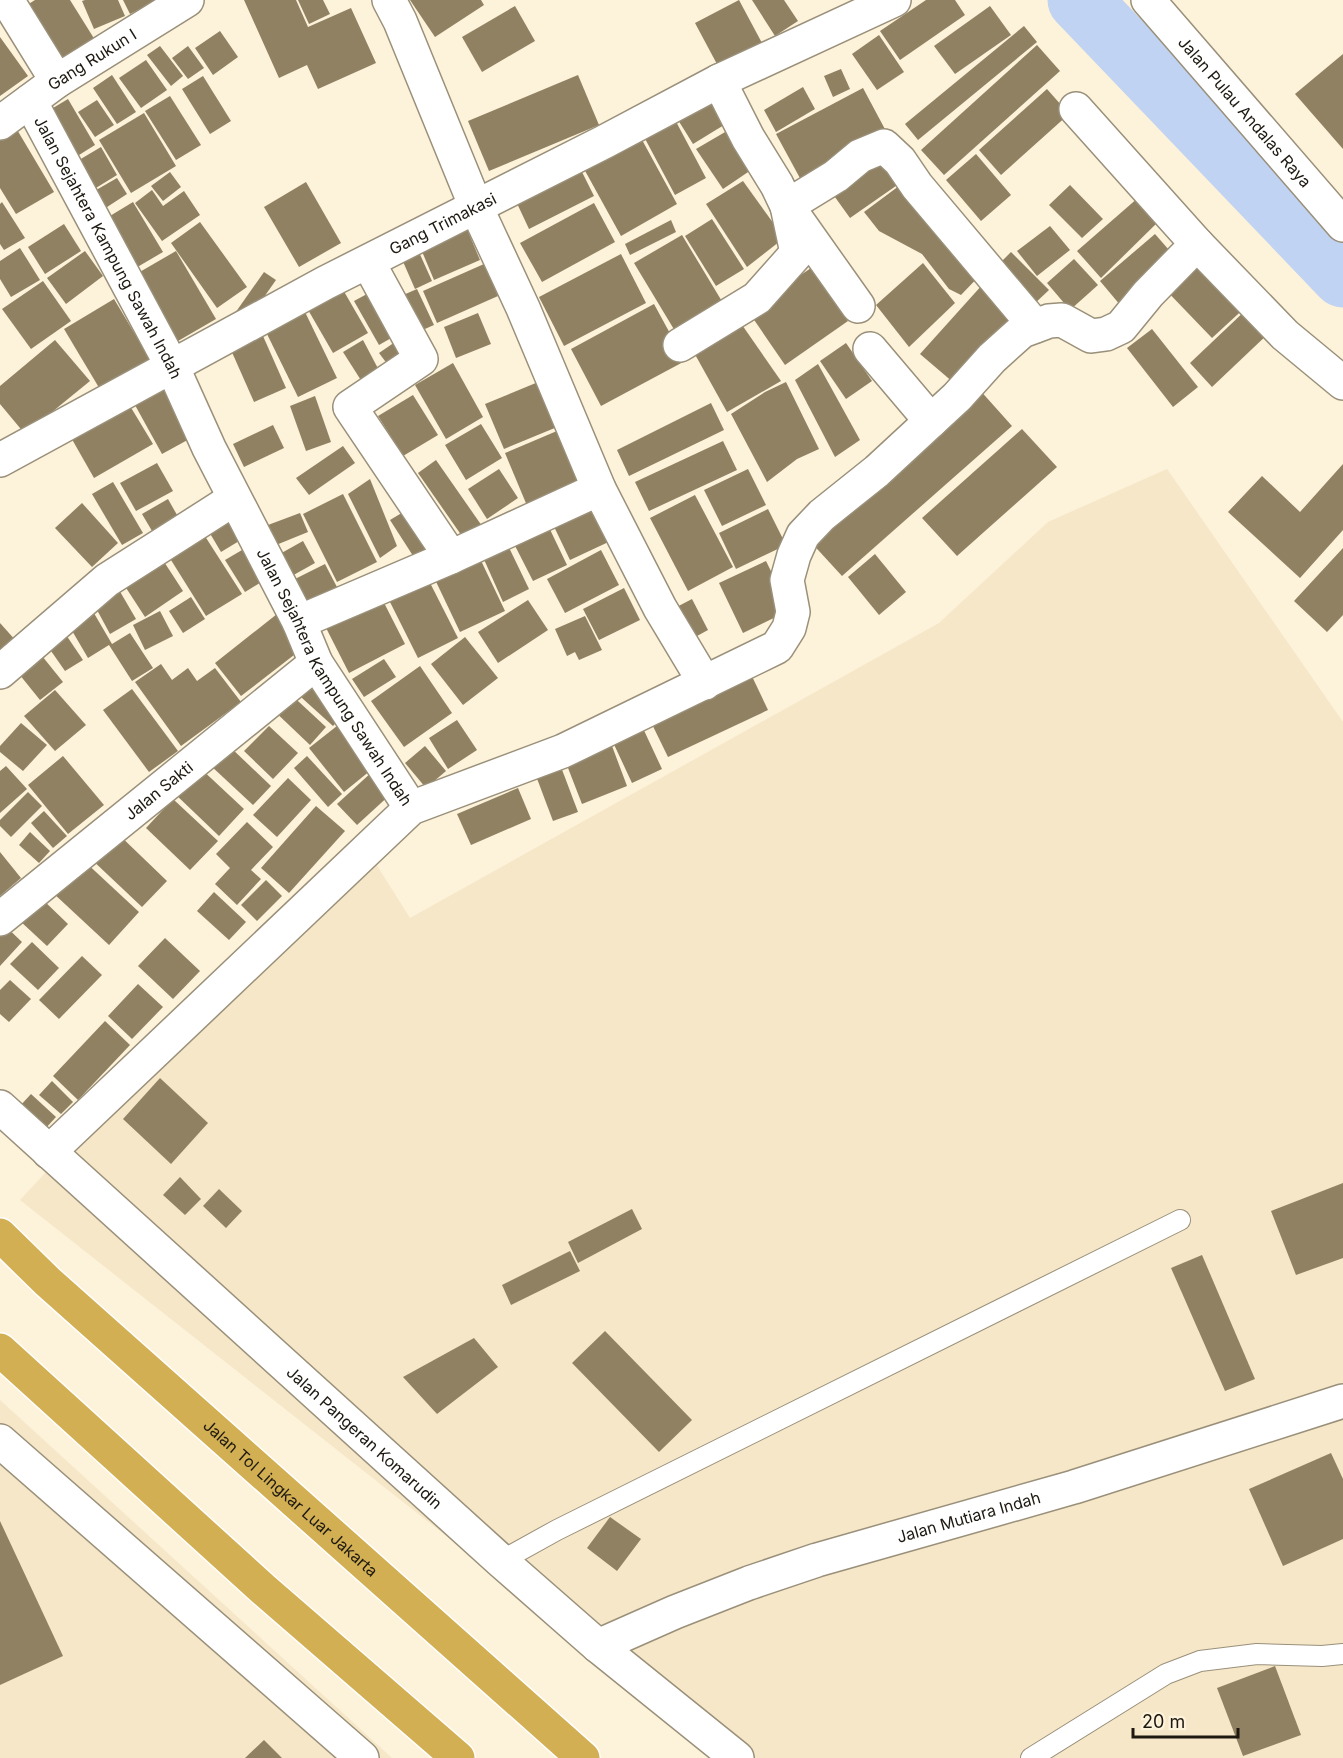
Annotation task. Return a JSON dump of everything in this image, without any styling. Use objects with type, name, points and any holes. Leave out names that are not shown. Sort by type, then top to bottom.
[{"type":"highway","name":"Jalan Tol Lingkar Luar Jakarta","points":[[0,1235],[48,1282],[583,1758]]},
{"type":"highway","points":[[0,1350],[263,1589],[458,1758]]},
{"type":"street","points":[[7,0],[57,81]]},
{"type":"street","name":"Gang Rukun I","points":[[0,123],[57,81],[188,0]]},
{"type":"street","points":[[389,0],[400,21],[476,207],[523,308],[599,489],[660,608],[705,683]]},
{"type":"street","name":"Gang Trimakasi","points":[[0,460],[368,262],[719,81],[894,0]]},
{"type":"street","name":"Jalan Pulau Andalas Raya","points":[[1149,0],[1343,225]]},
{"type":"street","points":[[719,81],[787,206],[858,306]]},
{"type":"street","name":"Jalan Sejahtera Kampung Sawah Indah","points":[[30,101],[172,366],[234,499],[299,622],[316,663],[411,808],[49,1152]]},
{"type":"street","points":[[1076,109],[1197,244],[1285,335],[1343,383]]},
{"type":"street","points":[[787,206],[836,177],[860,156],[884,146],[900,161],[917,186],[1035,326]]},
{"type":"street","points":[[680,345],[757,298],[797,253],[787,206]]},
{"type":"street","points":[[411,808],[563,751],[777,647],[789,628],[793,612],[787,580],[794,555],[803,535],[822,515],[877,471],[1022,331],[1062,320],[1091,336],[1106,334],[1121,327],[1148,294],[1197,244]]},
{"type":"street","points":[[368,262],[421,360],[350,407],[451,557]]},
{"type":"street","points":[[870,349],[931,421]]},
{"type":"street","points":[[299,622],[451,557],[599,489]]},
{"type":"street","points":[[0,672],[107,580],[234,499]]},
{"type":"street","name":"Jalan Sakti","points":[[0,919],[316,663]]},
{"type":"street","name":"Jalan Pangeran Komarudin","points":[[0,1107],[501,1561],[598,1646],[737,1758]]},
{"type":"street","name":"Jalan Mutiara Indah","points":[[598,1646],[675,1612],[817,1560],[1074,1487],[1343,1401]]},
{"type":"street","points":[[0,1440],[362,1758]]},
{"type":"lane","points":[[501,1561],[557,1530],[1180,1220]]},
{"type":"lane","points":[[1031,1758],[1166,1674],[1200,1661],[1257,1654],[1322,1656],[1343,1654]]},
{"type":"shaded area","points":[[1167,469],[1343,722],[1343,1758],[728,1758],[20,1200],[359,837],[410,918],[939,623],[1048,522]]},
{"type":"shaded area","points":[[0,1400],[392,1758],[0,1758]]},
{"type":"building","points":[[35,0],[70,0],[95,40],[63,61],[27,5]]},
{"type":"building","points":[[118,0],[125,16],[94,29],[82,1]]},
{"type":"building","points":[[123,0],[157,0],[130,14]]},
{"type":"building","points":[[244,0],[296,0],[308,27],[351,8],[376,63],[318,89],[307,65],[279,78]]},
{"type":"building","points":[[298,0],[323,0],[330,14],[309,24]]},
{"type":"building","points":[[410,0],[481,0],[484,5],[435,37]]},
{"type":"building","points":[[739,0],[762,43],[718,66],[695,23]]},
{"type":"building","points":[[752,0],[784,0],[798,21],[775,36]]},
{"type":"building","points":[[926,0],[955,0],[965,15],[900,60],[880,31]]},
{"type":"building","points":[[515,6],[535,41],[482,72],[462,37]]},
{"type":"building","points":[[990,6],[1011,35],[955,74],[934,46]]},
{"type":"building","points":[[1024,26],[1037,42],[918,140],[905,124]]},
{"type":"building","points":[[220,31],[238,57],[213,75],[195,48]]},
{"type":"building","points":[[879,35],[904,72],[877,90],[852,54]]},
{"type":"building","points":[[0,37],[28,76],[0,96]]},
{"type":"building","points":[[1037,45],[1060,71],[944,175],[921,150]]},
{"type":"building","points":[[160,46],[183,76],[171,86],[147,55]]},
{"type":"building","points":[[188,46],[204,68],[188,79],[172,58]]},
{"type":"building","points":[[1343,54],[1343,149],[1295,94]]},
{"type":"building","points":[[146,60],[167,90],[141,108],[119,78]]},
{"type":"building","points":[[841,69],[850,89],[833,97],[824,76]]},
{"type":"building","points":[[112,75],[136,112],[117,124],[93,88]]},
{"type":"building","points":[[578,75],[599,125],[489,171],[468,121]]},
{"type":"building","points":[[203,76],[231,121],[210,134],[182,89]]},
{"type":"building","points":[[803,87],[815,109],[776,132],[764,110]]},
{"type":"building","points":[[863,88],[887,133],[801,180],[776,134]]},
{"type":"building","points":[[1047,89],[1069,114],[1001,175],[979,150]]},
{"type":"building","points":[[170,96],[201,145],[176,160],[145,111]]},
{"type":"building","points":[[706,96],[724,125],[693,144],[675,115]]},
{"type":"building","points":[[68,99],[95,145],[71,160],[43,114]]},
{"type":"building","points":[[97,100],[114,125],[95,137],[78,112]]},
{"type":"building","points":[[144,113],[176,166],[131,193],[99,140]]},
{"type":"building","points":[[673,116],[706,178],[675,195],[642,133]]},
{"type":"building","points":[[635,127],[677,204],[621,236],[578,158]]},
{"type":"building","points":[[16,128],[54,192],[16,214],[0,188],[0,137]]},
{"type":"building","points":[[732,128],[757,166],[723,189],[696,149]]},
{"type":"building","points":[[101,147],[117,175],[91,191],[74,163]]},
{"type":"building","points":[[879,149],[903,181],[850,218],[827,186]]},
{"type":"building","points":[[976,154],[1011,195],[981,221],[946,180]]},
{"type":"building","points":[[578,164],[594,196],[529,229],[514,197]]},
{"type":"building","points":[[170,172],[181,187],[163,201],[151,186]]},
{"type":"building","points":[[117,178],[127,194],[101,211],[91,193]]},
{"type":"building","points":[[907,180],[984,271],[961,295],[949,289],[922,254],[879,231],[864,212]]},
{"type":"building","points":[[743,181],[784,238],[747,267],[706,204]]},
{"type":"building","points":[[306,182],[341,243],[299,267],[264,207]]},
{"type":"building","points":[[1070,185],[1103,219],[1082,238],[1049,205]]},
{"type":"building","points":[[152,190],[163,206],[184,191],[200,215],[162,241],[135,203]]},
{"type":"building","points":[[1139,197],[1160,220],[1101,278],[1077,251]]},
{"type":"building","points":[[2,202],[25,238],[4,250],[0,244],[0,204]]},
{"type":"building","points":[[133,202],[163,252],[134,269],[105,219]]},
{"type":"building","points":[[594,203],[615,242],[542,282],[520,243]]},
{"type":"building","points":[[712,219],[744,269],[716,286],[685,236]]},
{"type":"building","points":[[671,220],[676,232],[630,255],[625,244]]},
{"type":"building","points":[[200,222],[247,287],[217,308],[171,243]]},
{"type":"building","points":[[64,224],[81,251],[45,274],[28,247]]},
{"type":"building","points":[[1050,226],[1070,250],[1037,276],[1017,251]]},
{"type":"building","points":[[467,229],[480,260],[434,280],[421,249]]},
{"type":"building","points":[[1155,234],[1176,258],[1121,306],[1100,281]]},
{"type":"building","points":[[682,235],[729,313],[681,341],[634,263]]},
{"type":"building","points":[[20,248],[40,280],[11,297],[0,279],[0,261]]},
{"type":"building","points":[[1199,249],[1250,303],[1212,338],[1161,285]]},
{"type":"building","points":[[418,250],[432,281],[415,289],[401,257]]},
{"type":"building","points":[[85,251],[103,276],[66,304],[47,278]]},
{"type":"building","points":[[176,251],[216,319],[178,341],[138,273]]},
{"type":"building","points":[[1011,252],[1049,290],[1032,306],[995,268]]},
{"type":"building","points":[[621,254],[646,303],[564,346],[539,297]]},
{"type":"building","points":[[1074,259],[1098,285],[1070,310],[1047,283]]},
{"type":"building","points":[[923,263],[955,303],[909,347],[876,305]]},
{"type":"building","points":[[484,264],[498,296],[437,323],[423,291]]},
{"type":"building","points":[[811,268],[848,321],[785,365],[748,311]]},
{"type":"building","points":[[264,272],[276,280],[245,324],[233,316]]},
{"type":"building","points":[[43,281],[71,321],[31,349],[2,309]]},
{"type":"building","points":[[983,284],[1017,313],[954,383],[920,354]]},
{"type":"building","points":[[342,288],[368,333],[333,353],[307,308]]},
{"type":"building","points":[[417,289],[434,325],[411,335],[394,299]]},
{"type":"building","points":[[367,294],[393,337],[379,345],[354,301]]},
{"type":"building","points":[[114,299],[154,366],[104,396],[64,329]]},
{"type":"building","points":[[654,304],[685,361],[601,406],[571,349]]},
{"type":"building","points":[[1248,308],[1270,332],[1212,387],[1190,363]]},
{"type":"building","points":[[305,312],[337,378],[298,397],[266,332]]},
{"type":"building","points":[[478,313],[491,344],[456,358],[444,327]]},
{"type":"building","points":[[740,322],[781,381],[727,412],[692,349]]},
{"type":"building","points":[[1152,329],[1198,387],[1173,407],[1127,348]]},
{"type":"building","points":[[263,336],[286,388],[254,402],[231,350]]},
{"type":"building","points":[[55,340],[90,381],[25,434],[0,404],[0,386]]},
{"type":"building","points":[[363,340],[383,378],[364,385],[343,352]]},
{"type":"building","points":[[398,340],[409,355],[391,369],[379,353]]},
{"type":"building","points":[[846,343],[872,381],[846,399],[820,361]]},
{"type":"building","points":[[453,363],[483,417],[446,439],[415,385]]},
{"type":"building","points":[[818,364],[860,440],[835,457],[795,380]]},
{"type":"building","points":[[160,379],[193,437],[162,454],[130,396]]},
{"type":"building","points":[[543,380],[562,425],[504,449],[485,404]]},
{"type":"building","points":[[786,382],[819,449],[797,459],[767,482],[731,414],[765,392]]},
{"type":"building","points":[[978,388],[1012,426],[842,576],[808,539]]},
{"type":"building","points":[[413,395],[438,435],[403,456],[378,416]]},
{"type":"building","points":[[315,396],[331,442],[306,451],[290,406]]},
{"type":"building","points":[[127,401],[153,444],[94,478],[69,434]]},
{"type":"building","points":[[711,403],[724,430],[629,476],[617,450]]},
{"type":"building","points":[[481,424],[502,458],[466,480],[445,445]]},
{"type":"building","points":[[273,425],[284,448],[244,467],[233,444]]},
{"type":"building","points":[[564,428],[587,483],[528,508],[505,453]]},
{"type":"building","points":[[1022,429],[1057,467],[957,556],[922,518]]},
{"type":"building","points":[[723,441],[737,470],[649,511],[635,482]]},
{"type":"building","points":[[343,446],[355,463],[309,495],[296,478]]},
{"type":"building","points":[[436,460],[482,526],[464,539],[418,473]]},
{"type":"building","points":[[157,463],[173,491],[136,511],[120,483]]},
{"type":"building","points":[[1343,464],[1343,530],[1300,578],[1228,512],[1262,476],[1300,512]]},
{"type":"building","points":[[499,469],[518,498],[487,519],[468,489]]},
{"type":"building","points":[[748,469],[766,505],[722,526],[704,490]]},
{"type":"building","points":[[370,479],[397,546],[380,558],[348,494]]},
{"type":"building","points":[[113,482],[143,533],[122,545],[92,494]]},
{"type":"building","points":[[595,492],[617,538],[570,560],[548,514]]},
{"type":"building","points":[[343,494],[377,562],[337,582],[303,514]]},
{"type":"building","points":[[695,495],[733,567],[688,591],[650,518]]},
{"type":"building","points":[[168,499],[181,522],[155,536],[142,514]]},
{"type":"building","points":[[82,503],[118,543],[92,567],[55,528]]},
{"type":"building","points":[[233,508],[249,535],[221,552],[205,525]]},
{"type":"building","points":[[410,508],[439,547],[417,562],[390,520]]},
{"type":"building","points":[[768,509],[786,545],[736,569],[719,533]]},
{"type":"building","points":[[300,513],[308,532],[276,545],[268,525]]},
{"type":"building","points":[[544,517],[567,565],[533,581],[509,534]]},
{"type":"building","points":[[201,530],[242,594],[206,616],[166,552]]},
{"type":"building","points":[[503,535],[529,589],[503,602],[478,546]]},
{"type":"building","points":[[303,541],[315,563],[290,577],[278,555]]},
{"type":"building","points":[[254,543],[273,575],[245,592],[225,560]]},
{"type":"building","points":[[475,548],[505,611],[460,632],[430,569]]},
{"type":"building","points":[[1343,548],[1343,615],[1327,632],[1294,601]]},
{"type":"building","points":[[601,550],[619,585],[565,613],[547,579]]},
{"type":"building","points":[[157,551],[183,591],[145,617],[119,577]]},
{"type":"building","points":[[875,554],[906,592],[879,615],[848,577]]},
{"type":"building","points":[[766,561],[790,610],[743,633],[719,583]]},
{"type":"building","points":[[325,564],[339,591],[305,608],[291,581]]},
{"type":"building","points":[[424,571],[458,638],[418,658],[384,590]]},
{"type":"building","points":[[115,583],[136,619],[110,634],[90,597]]},
{"type":"building","points":[[624,588],[640,620],[599,640],[583,609]]},
{"type":"building","points":[[378,591],[405,644],[349,673],[322,620]]},
{"type":"building","points":[[191,597],[205,619],[183,633],[169,611]]},
{"type":"building","points":[[692,599],[708,630],[686,642],[669,611]]},
{"type":"building","points":[[528,600],[548,630],[498,663],[478,632]]},
{"type":"building","points":[[88,603],[112,644],[130,633],[153,668],[132,681],[109,645],[88,658],[64,617]]},
{"type":"building","points":[[160,611],[173,636],[145,650],[133,625]]},
{"type":"building","points":[[277,614],[303,648],[241,696],[215,663]]},
{"type":"building","points":[[585,616],[602,650],[579,660],[575,652],[567,656],[555,629]]},
{"type":"building","points":[[0,623],[17,642],[0,657]]},
{"type":"building","points":[[60,626],[83,660],[65,671],[42,638]]},
{"type":"building","points":[[465,637],[498,678],[463,705],[431,664]]},
{"type":"building","points":[[34,646],[63,682],[40,700],[11,664]]},
{"type":"building","points":[[384,659],[396,677],[364,697],[352,679]]},
{"type":"building","points":[[161,664],[172,680],[188,668],[197,681],[215,668],[241,702],[181,746],[135,682]]},
{"type":"building","points":[[420,666],[452,713],[404,747],[371,701]]},
{"type":"building","points":[[748,668],[768,710],[668,757],[648,716]]},
{"type":"building","points":[[307,673],[347,711],[333,726],[292,689]]},
{"type":"building","points":[[132,689],[178,751],[149,772],[103,710]]},
{"type":"building","points":[[285,689],[326,727],[310,745],[269,706]]},
{"type":"building","points":[[55,690],[86,725],[55,751],[24,716]]},
{"type":"building","points":[[457,720],[477,750],[448,769],[429,738]]},
{"type":"building","points":[[342,722],[376,766],[344,792],[309,748]]},
{"type":"building","points":[[21,723],[47,745],[23,771],[0,752],[0,746]]},
{"type":"building","points":[[641,724],[662,769],[632,783],[611,738]]},
{"type":"building","points":[[269,726],[298,753],[273,779],[244,751]]},
{"type":"building","points":[[609,738],[627,786],[582,804],[563,755]]},
{"type":"building","points":[[229,746],[271,786],[253,805],[210,765]]},
{"type":"building","points":[[425,746],[446,771],[426,788],[405,763]]},
{"type":"building","points":[[63,756],[104,805],[68,834],[28,785]]},
{"type":"building","points":[[307,756],[342,794],[328,807],[294,768]]},
{"type":"building","points":[[558,759],[578,812],[553,821],[533,768]]},
{"type":"building","points":[[6,766],[27,789],[0,813],[0,771]]},
{"type":"building","points":[[198,766],[244,809],[219,836],[173,792]]},
{"type":"building","points":[[373,771],[393,792],[357,825],[337,804]]},
{"type":"building","points":[[288,778],[311,800],[277,837],[253,815]]},
{"type":"building","points":[[518,788],[531,819],[471,845],[457,814]]},
{"type":"building","points":[[28,792],[42,806],[11,837],[0,826],[0,820]]},
{"type":"building","points":[[173,799],[218,841],[190,870],[146,828]]},
{"type":"building","points":[[316,806],[345,831],[289,893],[261,868]]},
{"type":"building","points":[[44,811],[67,836],[53,848],[31,823]]},
{"type":"building","points":[[247,822],[273,847],[251,870],[261,879],[237,905],[215,884],[230,868],[216,854]]},
{"type":"building","points":[[114,830],[167,881],[142,907],[89,857]]},
{"type":"building","points":[[30,832],[50,851],[39,863],[19,845]]},
{"type":"building","points":[[0,852],[21,878],[0,896]]},
{"type":"building","points":[[82,859],[139,912],[109,945],[52,892]]},
{"type":"building","points":[[266,880],[282,896],[257,921],[241,905]]},
{"type":"building","points":[[214,892],[246,922],[229,940],[197,911]]},
{"type":"building","points":[[41,898],[68,924],[47,946],[19,920]]},
{"type":"building","points":[[0,921],[22,942],[0,966]]},
{"type":"building","points":[[165,938],[200,971],[173,999],[138,966]]},
{"type":"building","points":[[32,942],[59,968],[38,990],[10,964]]},
{"type":"building","points":[[82,956],[102,975],[59,1019],[39,1000]]},
{"type":"building","points":[[10,980],[31,999],[9,1022],[0,1014],[0,990]]},
{"type":"building","points":[[138,984],[163,1007],[132,1039],[108,1016]]},
{"type":"building","points":[[105,1021],[130,1045],[78,1100],[53,1076]]},
{"type":"building","points":[[160,1078],[208,1123],[171,1164],[123,1119]]},
{"type":"building","points":[[52,1081],[73,1102],[61,1114],[39,1095]]},
{"type":"building","points":[[31,1094],[56,1117],[44,1130],[19,1107]]},
{"type":"building","points":[[180,1177],[201,1199],[185,1215],[163,1195]]},
{"type":"building","points":[[1343,1183],[1343,1258],[1296,1275],[1271,1211]]},
{"type":"building","points":[[219,1189],[242,1211],[226,1228],[203,1206]]},
{"type":"building","points":[[632,1209],[642,1229],[578,1263],[568,1242]]},
{"type":"building","points":[[570,1251],[580,1271],[511,1305],[502,1285]]},
{"type":"building","points":[[1202,1255],[1255,1379],[1225,1391],[1171,1268]]},
{"type":"building","points":[[605,1331],[692,1420],[659,1452],[572,1363]]},
{"type":"building","points":[[474,1338],[498,1367],[437,1414],[403,1377]]},
{"type":"building","points":[[1331,1453],[1343,1479],[1343,1539],[1283,1566],[1249,1489]]},
{"type":"building","points":[[610,1517],[641,1539],[617,1571],[587,1548]]},
{"type":"building","points":[[0,1521],[63,1656],[0,1685]]},
{"type":"building","points":[[1275,1666],[1301,1735],[1243,1756],[1217,1688]]},
{"type":"building","points":[[264,1740],[282,1758],[245,1758]]},
{"type":"waterway","points":[[1079,0],[1343,276]]}]
